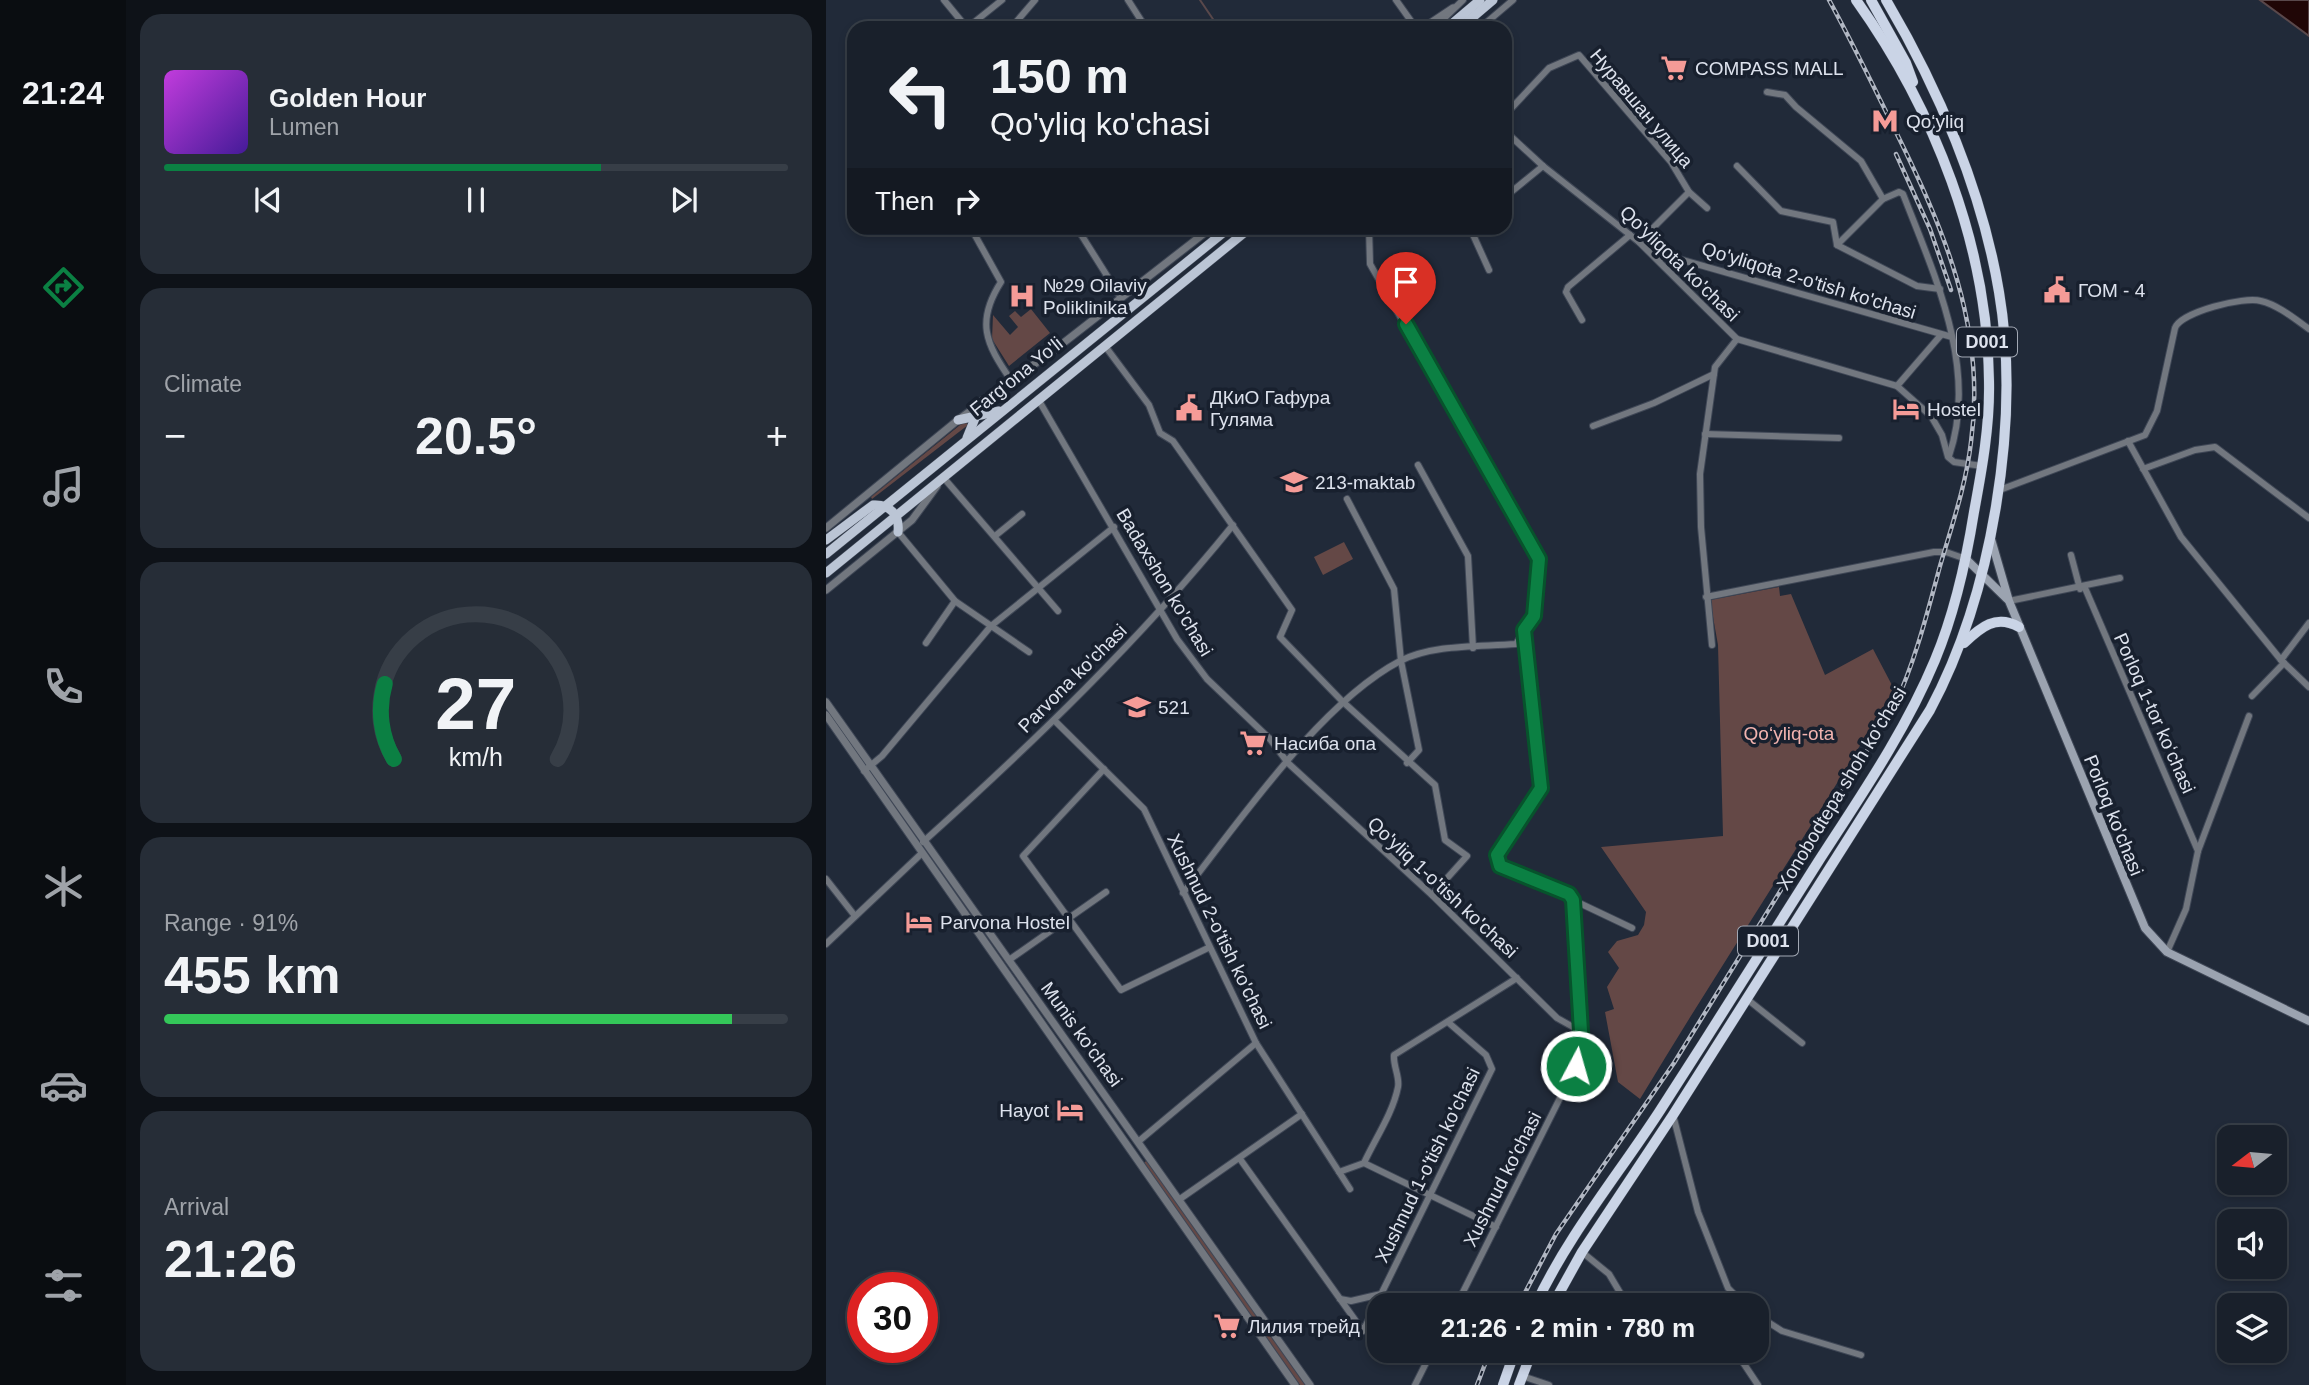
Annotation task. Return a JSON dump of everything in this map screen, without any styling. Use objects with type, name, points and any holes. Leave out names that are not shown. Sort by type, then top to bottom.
[{"type":"highway","name":"Xonobodtepa shoh ko'chasi","points":[[1542,1293],[1563,1252],[1736,991],[1909,714],[1946,634],[1966,559],[1982,466],[1989,384],[1985,319],[1964,222],[1931,132],[1901,69],[1856,0]]},
{"type":"highway","points":[[1871,0],[1906,63],[1931,132]]},
{"type":"highway","name":"Xonobodtepa shoh ko'chasi","points":[[1559,1293],[1582,1252],[1673,1115],[1930,710],[1961,646],[1982,577],[1997,491],[2005,361],[1995,271],[1981,218],[1937,100],[1886,0]]},
{"type":"highway","points":[[1961,646],[1991,622],[2003,621],[2019,627]]},
{"type":"highway","points":[[1736,991],[1747,999]]},
{"type":"highway","points":[[1503,1385],[1511,1363]]},
{"type":"highway","points":[[1521,1380],[1527,1363]]},
{"type":"main road","points":[[1455,21],[1480,0]]},
{"type":"main road","points":[[1468,21],[1493,0]]},
{"type":"main road","name":"Farg'ona Yo'li","points":[[826,554],[1221,235]]},
{"type":"main road","name":"Farg'ona Yo'li","points":[[826,573],[1241,235]]},
{"type":"main road","points":[[967,438],[982,401]]},
{"type":"main road","points":[[958,420],[1001,411]]},
{"type":"main road","points":[[826,540],[864,509],[873,505],[886,506],[896,516],[898,532]]},
{"type":"main road","name":"Porloq ko'chasi","points":[[1990,534],[2019,627],[2136,910],[2153,939],[2167,951],[2309,1021]]},
{"type":"main road","points":[[1966,559],[2009,601]]},
{"type":"street","points":[[944,0],[961,21]]},
{"type":"street","points":[[976,21],[1002,0]]},
{"type":"street","points":[[1017,21],[1035,0]]},
{"type":"street","points":[[1128,0],[1142,21]]},
{"type":"street","points":[[1396,0],[1411,21]]},
{"type":"street","points":[[1434,21],[1463,0]]},
{"type":"street","points":[[1488,21],[1513,0]]},
{"type":"street","points":[[1441,21],[1453,8]]},
{"type":"street","name":"Нуравшан улица","points":[[1512,108],[1549,68],[1579,55],[1671,163],[1689,192]]},
{"type":"street","points":[[1767,92],[1785,95],[1861,161],[1882,199]]},
{"type":"street","name":"Qo'yliqota ko'chasi","points":[[1512,137],[1543,166],[1639,242],[1659,260],[1682,288],[1737,339],[1897,386],[1931,416],[1942,435],[1948,457]]},
{"type":"street","points":[[1512,191],[1543,166]]},
{"type":"street","points":[[1737,166],[1781,211],[1833,222],[1837,245]]},
{"type":"street","points":[[1639,242],[1689,192],[1707,208]]},
{"type":"street","points":[[1837,245],[1882,199],[1899,192],[1903,194],[1940,289],[1952,337],[1958,386],[1956,435],[1948,457],[1954,462],[1982,466]]},
{"type":"street","points":[[975,235],[1001,282],[989,301],[984,321],[989,341],[1011,380]]},
{"type":"street","points":[[1081,235],[1121,298]]},
{"type":"street","points":[[826,528],[982,401],[1202,235]]},
{"type":"street","points":[[1183,893],[1342,701],[1401,661],[1432,650],[1516,644],[1534,616],[1539,559],[1419,344],[1370,264],[1369,235]]},
{"type":"street","points":[[1473,235],[1489,270]]},
{"type":"street","points":[[1582,320],[1566,292],[1568,287],[1630,235]]},
{"type":"street","points":[[1837,245],[1917,286],[1940,289]]},
{"type":"street","name":"Qo'yliqota 2-o'tish ko'chasi","points":[[1659,260],[1665,255],[1690,261],[1756,284],[1952,337]]},
{"type":"street","points":[[1997,491],[2145,435],[2153,422],[2175,328],[2180,319],[2250,299],[2271,304],[2309,329]]},
{"type":"street","points":[[1897,386],[1941,335]]},
{"type":"street","points":[[1712,645],[1706,597],[1700,494],[1715,367],[1737,339]]},
{"type":"street","points":[[1105,346],[1149,405],[1160,433],[1173,441],[1292,610],[1280,637],[1342,701],[1407,763],[1435,785],[1445,840],[1467,856],[1432,895]]},
{"type":"street","points":[[1593,426],[1654,403],[1714,374]]},
{"type":"street","name":"Badaxshon ko'chasi","points":[[1038,399],[1160,610],[1207,680],[1270,739],[1288,763]]},
{"type":"street","points":[[1705,434],[1839,438]]},
{"type":"street","points":[[2128,441],[2181,537],[2283,662],[2309,687]]},
{"type":"street","points":[[2143,469],[2195,450],[2215,447],[2309,519]]},
{"type":"street","points":[[1418,465],[1468,556],[1473,648]]},
{"type":"street","points":[[943,477],[1058,611]]},
{"type":"street","name":"Farg'ona Yo'li","points":[[826,590],[912,520],[943,477]]},
{"type":"street","points":[[1347,499],[1394,589],[1401,661],[1419,750],[1407,763]]},
{"type":"street","points":[[995,536],[1022,514]]},
{"type":"street","name":"Parvona ko'chasi","points":[[923,842],[1054,720],[1160,610],[1233,526]]},
{"type":"street","points":[[867,769],[991,626],[1114,527]]},
{"type":"street","points":[[898,532],[955,601],[1029,652]]},
{"type":"street","points":[[1706,597],[1855,570],[1934,552],[1966,559]]},
{"type":"street","name":"Porloq 1-tor koʻchasi","points":[[2071,555],[2082,588],[2198,851]]},
{"type":"street","points":[[2009,601],[2120,578]]},
{"type":"street","points":[[926,643],[955,601]]},
{"type":"street","points":[[2252,696],[2283,662],[2309,624]]},
{"type":"street","points":[[1524,630],[1541,788],[1497,855],[1500,866],[1569,894],[1577,901],[1632,928]]},
{"type":"street","name":"Munis ko'chasi","points":[[826,702],[921,854],[1295,1385]]},
{"type":"street","name":"Munis ko'chasi","points":[[826,715],[923,842],[1085,1065],[1310,1385]]},
{"type":"street","name":"Porloq 1-tor koʻchasi","points":[[2167,951],[2186,909],[2198,851],[2249,716]]},
{"type":"street","name":"Xushnud 2-o'tish ko'chasi","points":[[1054,720],[1144,809],[1208,948],[1256,1043],[1350,1189]]},
{"type":"street","name":"Qo'yliq 1-o'tish ko'chasi","points":[[1288,763],[1432,895],[1557,1018],[1580,1031]]},
{"type":"street","points":[[1104,769],[1023,856],[1121,990],[1208,948]]},
{"type":"street","points":[[826,944],[921,854]]},
{"type":"street","points":[[826,879],[855,916]]},
{"type":"street","points":[[1009,960],[1106,892]]},
{"type":"street","name":"Xushnud ko'chasi","points":[[1463,1293],[1576,1066],[1582,1048],[1577,901]]},
{"type":"street","points":[[1339,1172],[1364,1163],[1394,1102],[1399,1083],[1393,1069],[1394,1055],[1517,978]]},
{"type":"street","points":[[1017,991],[1026,984]]},
{"type":"street","points":[[1747,999],[1802,1043]]},
{"type":"street","name":"Xushnud 1-o'tish ko'chasi","points":[[1382,1293],[1492,1069],[1486,1055],[1448,1023]]},
{"type":"street","points":[[1129,1148],[1256,1043]]},
{"type":"street","points":[[1074,1072],[1085,1065]]},
{"type":"street","points":[[1180,1199],[1303,1114]]},
{"type":"street","points":[[1673,1115],[1698,1212],[1727,1288],[1732,1293]]},
{"type":"street","name":"Xushnud 1-o'tish ko'chasi","points":[[1240,1159],[1363,1331],[1367,1323]]},
{"type":"street","points":[[1364,1163],[1496,1227]]},
{"type":"street","points":[[1582,1252],[1609,1274],[1620,1293]]},
{"type":"street","points":[[1340,1299],[1351,1301],[1367,1297]]},
{"type":"street","points":[[1769,1323],[1782,1331],[1861,1355]]},
{"type":"street","points":[[1415,1385],[1426,1363]]},
{"type":"street","points":[[1743,1363],[1758,1385]]},
{"type":"street","points":[[1521,1380],[1549,1385]]},
{"type":"green space","points":[[1031,309],[1050,333],[1009,366],[992,339],[993,315],[1010,335],[1018,327],[1009,316],[1015,311],[1021,317]]},
{"type":"green space","points":[[965,421],[968,425],[872,499],[871,497]]},
{"type":"green space","points":[[1344,542],[1353,559],[1323,575],[1314,557]]},
{"type":"green space","name":"Qo‘yliq-ota","points":[[1779,587],[1780,596],[1791,594],[1825,675],[1873,649],[1894,689],[1640,1099],[1618,1082],[1605,1012],[1614,1009],[1607,987],[1619,968],[1608,952],[1617,941],[1638,935],[1644,925],[1646,912],[1601,847],[1723,836],[1718,645],[1710,600]]},
{"type":"green space","points":[[1147,1160],[1305,1385],[1300,1385],[1144,1163]]},
{"type":"shaded area","points":[[2260,0],[2309,0],[2309,36]]},
{"type":"waterway","points":[[1200,0],[1214,21]]},
{"type":"railway","points":[[1525,1293],[1556,1234],[1674,1063],[1894,707],[1920,638],[1962,489],[1969,458],[1974,400],[1973,359],[1957,279],[1912,165],[1829,0]]},
{"type":"railway","points":[[1896,154],[1930,229],[1951,290]]},
{"type":"railway","points":[[1477,1385],[1485,1363]]},
{"type":"place","name":"COMPASS MALL","points":[[1674,68]]},
{"type":"place","name":"Qo‘yliq","points":[[1885,121]]},
{"type":"place","name":"ГОМ - 4","points":[[2057,290]]},
{"type":"place","name":"№29 Oilaviy Poliklinika","points":[[1022,296]]},
{"type":"place","name":"ДКиО Гафура Гуляма","points":[[1189,408]]},
{"type":"place","name":"Hostel","points":[[1906,409]]},
{"type":"place","name":"213-maktab","points":[[1294,482]]},
{"type":"place","name":"521","points":[[1137,707]]},
{"type":"place","name":"Насиба опа","points":[[1253,743]]},
{"type":"place","name":"Parvona Hostel","points":[[919,922]]},
{"type":"place","name":"Hayot","points":[[1070,1110]]},
{"type":"place","name":"Лилия трейд","points":[[1227,1326]]},
{"type":"route","points":[[1406,324],[1539,559],[1534,616],[1524,630],[1541,788],[1497,855],[1500,866],[1569,894],[1573,900],[1582,1048],[1576,1066]]}]
